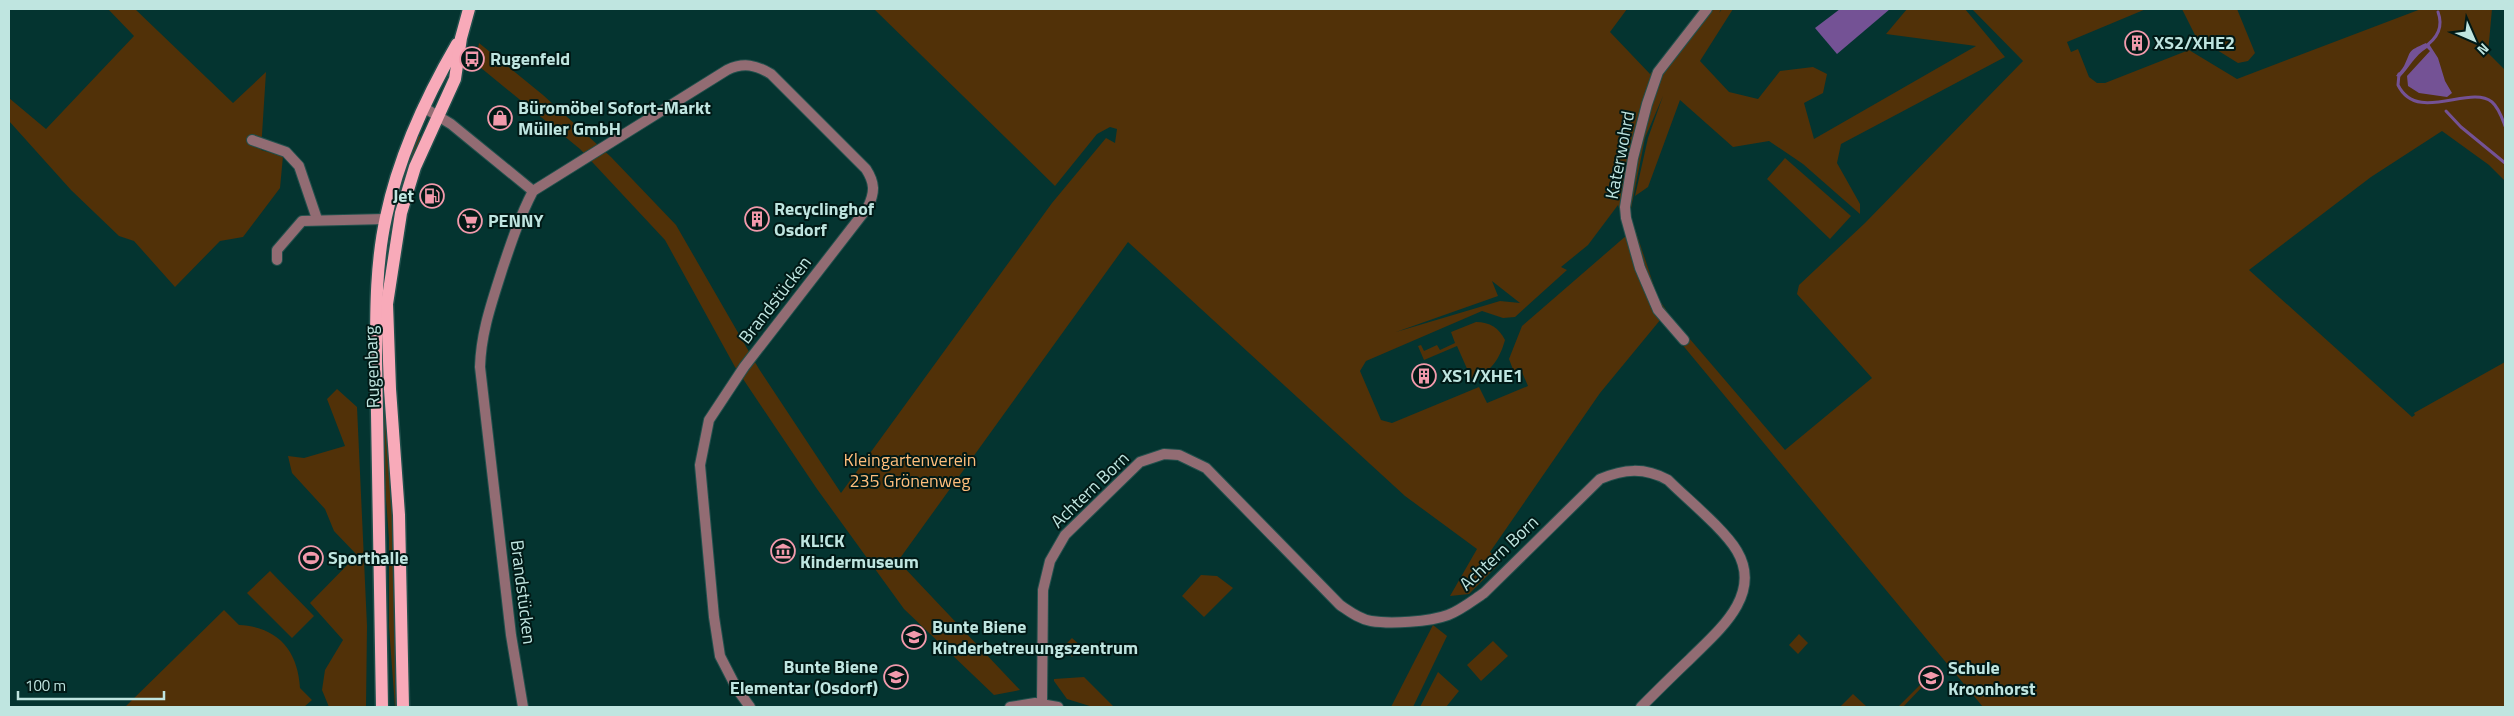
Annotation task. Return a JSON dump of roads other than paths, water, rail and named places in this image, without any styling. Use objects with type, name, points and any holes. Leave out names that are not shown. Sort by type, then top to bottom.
[{"type":"main road","name":"Rugenbarg","points":[[403,707],[399,515],[390,389],[388,304],[401,213],[415,167],[455,79],[461,38],[470,9]]},
{"type":"main road","name":"Rugenbarg","points":[[382,707],[376,446],[376,304],[386,219],[398,170],[423,107],[461,38]]},
{"type":"street","name":"Katerwohrd","points":[[1684,340],[1658,310],[1640,268],[1626,218],[1625,207],[1633,158],[1647,104],[1658,72],[1707,9]]},
{"type":"street","name":"Brandstücken","points":[[523,707],[510,625],[480,367],[481,342],[487,317],[521,214],[533,191],[729,69],[743,64],[759,66],[771,74],[866,169],[873,180],[874,195],[868,207],[744,366],[709,420],[700,465],[714,617],[720,656],[737,689],[750,707]]},
{"type":"street","points":[[423,107],[439,116],[533,191]]},
{"type":"street","points":[[252,140],[286,152],[299,166],[316,219]]},
{"type":"street","points":[[277,260],[277,250],[302,221],[316,219],[386,219]]},
{"type":"street","name":"Achtern Born","points":[[1042,704],[1043,590],[1050,561],[1065,535],[1132,468],[1149,458],[1164,454],[1179,456],[1206,468],[1340,605],[1358,617],[1370,621],[1431,619],[1447,615],[1462,608],[1484,593],[1600,479],[1617,472],[1633,470],[1657,474],[1668,480],[1731,542],[1742,564],[1744,578],[1742,594],[1728,621],[1641,707]]},
{"type":"street","points":[[1010,707],[1026,704],[1058,707]]},
{"type":"waterway","points":[[2423,48],[2438,33],[2440,28],[2438,12]]},
{"type":"waterway","points":[[2399,74],[2398,85],[2407,96],[2418,102],[2430,103],[2471,97],[2482,98],[2494,104],[2505,126]]},
{"type":"waterway","points":[[2446,111],[2461,127],[2505,163]]},
{"type":"place","name":"XS2/XHE2","points":[[2137,43]]},
{"type":"place","name":"Rugenfeld","points":[[472,59]]},
{"type":"place","name":"Büromöbel Sofort-Markt Müller GmbH","points":[[500,118]]},
{"type":"place","name":"Jet","points":[[432,196]]},
{"type":"place","name":"Recyclinghof Osdorf","points":[[757,219]]},
{"type":"place","name":"PENNY","points":[[470,221]]},
{"type":"place","name":"XS1/XHE1","points":[[1424,376]]},
{"type":"place","name":"KL!CK Kindermuseum","points":[[783,551]]},
{"type":"place","name":"Sporthalle","points":[[311,558]]},
{"type":"place","name":"Bunte Biene Kinderbetreuungszentrum","points":[[914,637]]},
{"type":"place","name":"Bunte Biene Elementar (Osdorf)","points":[[896,677]]},
{"type":"place","name":"Schule Kroonhorst","points":[[1931,678]]},
{"type":"park label","name":"Kleingartenverein 235 Grönenweg","points":[[910,470]]}]
